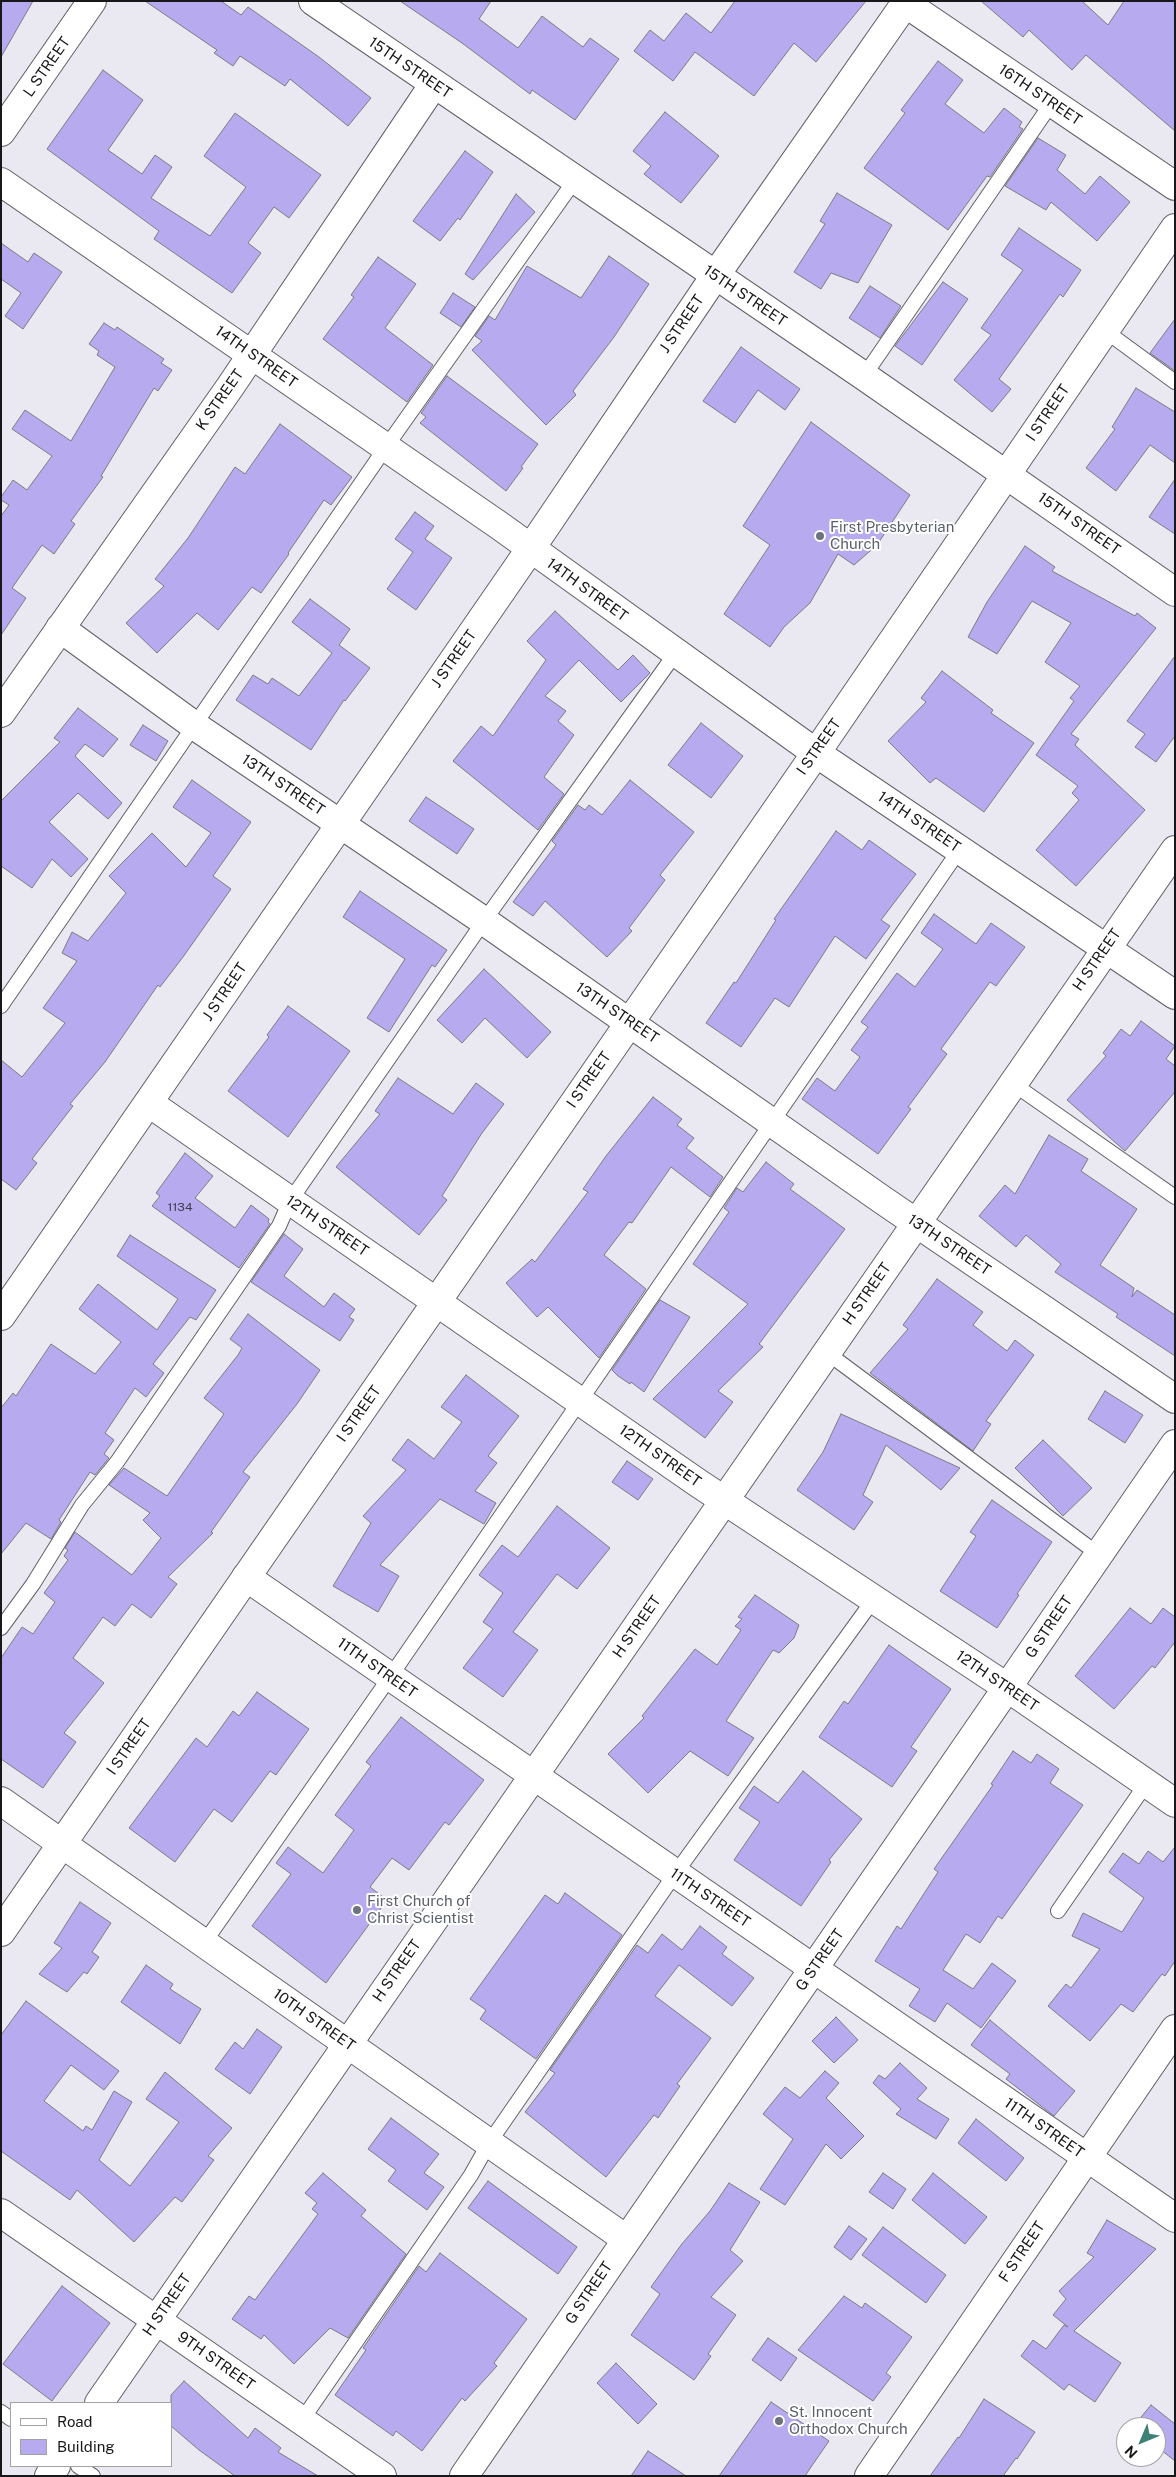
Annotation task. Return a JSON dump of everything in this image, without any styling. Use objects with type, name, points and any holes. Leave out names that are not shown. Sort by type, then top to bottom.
[{"type":"street","name":"L STREET","points":[[1,132],[92,1]]},
{"type":"street","name":"15TH STREET","points":[[313,1],[864,376],[1175,592]]},
{"type":"street","name":"16TH STREET","points":[[906,2],[1051,104],[1175,186]]},
{"type":"street","name":"J STREET","points":[[1,1316],[531,548],[715,276],[906,2]]},
{"type":"street","name":"K STREET","points":[[1,713],[252,354],[434,84]]},
{"type":"street","name":"14TH STREET","points":[[1,182],[531,548],[675,654],[816,753],[1175,996]]},
{"type":"street","name":"I STREET","points":[[1,1932],[816,753],[1175,228]]},
{"type":"street","name":"13TH STREET","points":[[60,628],[195,726],[484,921],[916,1223],[1175,1399]]},
{"type":"street","name":"H STREET","points":[[100,2402],[1175,850]]},
{"type":"street","name":"12TH STREET","points":[[149,1102],[725,1501],[1008,1688],[1175,1803]]},
{"type":"street","name":"G STREET","points":[[464,2476],[1175,1444]]},
{"type":"street","name":"11TH STREET","points":[[246,1577],[1175,2218]]},
{"type":"street","name":"10TH STREET","points":[[1,1801],[348,2042],[626,2239]]},
{"type":"street","name":"F STREET","points":[[869,2476],[1175,2029]]},
{"type":"street","name":"9TH STREET","points":[[1,2212],[382,2476]]},
{"type":"lane","points":[[864,376],[1051,104]]},
{"type":"lane","points":[[1,1006],[386,447],[575,180]]},
{"type":"lane","points":[[1104,330],[1175,382]]},
{"type":"lane","points":[[1,1628],[33,1584],[82,1505],[117,1462],[279,1226],[290,1201],[484,921],[675,654]]},
{"type":"lane","points":[[204,1943],[390,1677],[960,849]]},
{"type":"lane","points":[[1012,1083],[1175,1197]]},
{"type":"lane","points":[[826,1352],[1098,1554]]},
{"type":"lane","points":[[302,2420],[470,2175],[489,2143],[675,1874],[874,1599]]},
{"type":"lane","points":[[1058,1912],[1146,1784]]},
{"type":"lane","points":[[80,2467],[93,2476]]},
{"type":"building","points":[[1,1],[33,1],[1,57]]},
{"type":"building","points":[[145,1],[221,1],[241,15],[248,7],[319,57],[371,98],[348,126],[290,79],[285,86],[240,56],[233,66],[214,53],[217,50]]},
{"type":"building","points":[[400,1],[491,1],[479,19],[518,48],[542,16],[583,47],[590,38],[619,59],[575,120],[532,90],[530,94],[462,43]]},
{"type":"building","points":[[735,1],[866,1],[816,62],[794,43],[754,96],[695,52],[673,81],[634,51],[650,30],[664,41],[686,13],[711,33]]},
{"type":"building","points":[[981,1],[1082,1],[1108,25],[1124,1],[1175,1],[1175,131],[1086,55],[1072,70],[1029,30],[1023,37]]},
{"type":"building","points":[[938,61],[963,80],[945,104],[984,133],[1004,108],[1022,122],[1019,127],[1023,129],[990,177],[987,176],[948,230],[864,168],[905,113],[901,110]]},
{"type":"building","points":[[103,70],[143,100],[108,150],[142,174],[155,155],[172,167],[151,198],[210,236],[246,187],[204,156],[235,113],[321,175],[289,218],[274,207],[248,243],[261,253],[232,293],[154,239],[159,231],[47,149]]},
{"type":"building","points":[[665,112],[719,156],[681,203],[644,174],[651,166],[633,151]]},
{"type":"building","points":[[1038,138],[1066,155],[1057,170],[1085,194],[1100,176],[1130,202],[1097,241],[1051,202],[1046,210],[1005,186]]},
{"type":"building","points":[[465,151],[493,172],[460,220],[458,218],[440,241],[413,221]]},
{"type":"building","points":[[837,193],[892,225],[858,283],[831,273],[821,289],[794,272],[825,224],[820,221]]},
{"type":"building","points":[[516,194],[535,212],[473,280],[465,274]]},
{"type":"building","points":[[1019,228],[1081,270],[1063,297],[1060,294],[999,379],[1011,389],[992,412],[954,380],[991,335],[981,328],[1023,270],[1001,255]]},
{"type":"building","points":[[1,243],[28,262],[34,253],[62,272],[23,329],[5,316],[21,293],[1,279]]},
{"type":"building","points":[[609,256],[649,284],[614,337],[573,391],[576,395],[546,425],[472,350],[482,341],[475,336],[489,316],[495,320],[527,266],[581,298]]},
{"type":"building","points":[[378,257],[416,284],[385,328],[433,365],[407,402],[323,339],[354,297],[351,295]]},
{"type":"building","points":[[943,282],[968,299],[922,365],[895,346]]},
{"type":"building","points":[[870,286],[901,306],[880,338],[849,318]]},
{"type":"building","points":[[453,293],[475,307],[461,327],[440,313]]},
{"type":"building","points":[[1175,319],[1175,371],[1150,353]]},
{"type":"building","points":[[104,323],[115,330],[117,327],[164,359],[161,363],[172,370],[158,391],[154,388],[101,476],[103,477],[71,521],[75,524],[54,554],[42,545],[12,588],[26,598],[1,635],[1,516],[9,505],[1,500],[1,497],[13,480],[27,490],[52,456],[12,429],[25,410],[71,441],[115,367],[97,355],[99,351],[89,344]]},
{"type":"building","points":[[741,347],[800,389],[785,410],[758,390],[735,423],[703,401]]},
{"type":"building","points":[[447,376],[538,444],[506,491],[420,423],[426,417],[421,413]]},
{"type":"building","points":[[1136,388],[1175,412],[1175,463],[1150,445],[1116,491],[1086,468],[1115,429],[1112,427]]},
{"type":"building","name":"First Presbyterian Church","points":[[811,422],[910,495],[877,545],[854,565],[838,554],[810,603],[784,627],[770,647],[724,614],[770,545],[743,526]]},
{"type":"building","points":[[280,424],[352,477],[331,505],[324,500],[261,593],[252,587],[218,630],[197,613],[157,653],[126,623],[164,586],[155,579],[188,538],[235,467],[245,474]]},
{"type":"building","points":[[1175,479],[1175,534],[1149,517]]},
{"type":"building","points":[[415,512],[434,526],[425,539],[452,558],[416,610],[387,589],[413,552],[395,539]]},
{"type":"building","points":[[1025,546],[1055,567],[1052,571],[1135,616],[1137,613],[1156,628],[1071,734],[1079,739],[1075,745],[1145,810],[1076,886],[1036,850],[1079,800],[1072,793],[1078,786],[1036,755],[1074,701],[1070,698],[1080,686],[1045,662],[1071,623],[1032,601],[997,654],[968,637],[987,602]]},
{"type":"building","points":[[310,599],[350,629],[339,645],[370,668],[344,700],[311,750],[236,700],[253,675],[268,684],[272,678],[299,696],[332,653],[292,622]]},
{"type":"building","points":[[555,611],[618,670],[633,655],[650,673],[621,702],[579,660],[545,696],[566,711],[558,721],[574,735],[544,777],[564,794],[538,830],[453,761],[481,726],[493,736],[546,660],[527,641]]},
{"type":"building","points":[[1175,656],[1175,736],[1156,762],[1135,747],[1145,734],[1127,721]]},
{"type":"building","points":[[942,671],[993,710],[991,713],[1034,743],[984,812],[936,778],[930,783],[888,741],[926,702],[921,698]]},
{"type":"building","points":[[78,708],[118,739],[103,757],[85,744],[75,756],[122,803],[108,819],[78,793],[49,822],[88,859],[71,877],[52,859],[32,888],[1,866],[1,801],[60,742],[54,738]]},
{"type":"building","points":[[701,723],[743,756],[711,798],[668,765]]},
{"type":"building","points":[[143,725],[168,741],[156,761],[130,745]]},
{"type":"building","points":[[192,780],[251,822],[213,876],[231,889],[183,957],[160,987],[158,985],[105,1062],[70,1104],[73,1106],[32,1159],[37,1163],[16,1190],[1,1179],[1,1060],[22,1077],[65,1023],[43,1008],[77,961],[62,953],[72,932],[88,941],[126,893],[109,876],[152,833],[186,867],[211,833],[173,807]]},
{"type":"building","points":[[630,780],[694,832],[660,875],[665,880],[629,928],[632,931],[607,957],[545,901],[533,916],[513,902],[556,845],[552,841],[578,805],[585,810],[589,805],[602,815]]},
{"type":"building","points":[[426,797],[474,829],[457,854],[409,821]]},
{"type":"building","points":[[836,831],[862,850],[869,840],[916,874],[881,920],[890,926],[866,959],[835,936],[789,1007],[775,998],[741,1047],[706,1023],[734,982],[736,983],[776,920],[774,919]]},
{"type":"building","points":[[360,891],[447,950],[435,967],[432,965],[389,1032],[367,1018],[405,959],[343,917]]},
{"type":"building","points":[[934,914],[976,944],[991,923],[1025,947],[996,986],[990,982],[941,1049],[947,1054],[908,1107],[911,1109],[878,1154],[802,1099],[817,1078],[835,1091],[860,1057],[851,1050],[868,1027],[861,1022],[897,973],[915,987],[943,949],[921,933]]},
{"type":"building","points":[[484,969],[551,1032],[527,1058],[485,1018],[462,1043],[437,1020]]},
{"type":"building","points":[[288,1006],[350,1051],[288,1137],[228,1091],[269,1037],[267,1035]]},
{"type":"building","points":[[1141,1021],[1175,1046],[1166,1059],[1175,1066],[1175,1092],[1125,1151],[1067,1100],[1106,1056],[1103,1053],[1121,1029],[1130,1036]]},
{"type":"building","points":[[398,1078],[453,1114],[476,1083],[504,1104],[482,1133],[442,1196],[447,1200],[419,1235],[336,1167],[380,1114],[375,1111]]},
{"type":"building","points":[[653,1097],[682,1119],[677,1125],[694,1138],[686,1148],[723,1177],[710,1197],[671,1167],[632,1223],[629,1222],[604,1255],[646,1289],[599,1358],[548,1307],[537,1317],[506,1283],[532,1259],[535,1262],[588,1192],[583,1189],[606,1156]]},
{"type":"building","points":[[1049,1135],[1088,1159],[1081,1171],[1137,1209],[1100,1265],[1134,1288],[1132,1297],[1137,1290],[1175,1315],[1175,1356],[1116,1317],[1118,1314],[1055,1272],[1061,1264],[1026,1235],[1016,1247],[979,1216],[1005,1185],[1015,1194]]},
{"type":"building","points":[[185,1153],[213,1176],[195,1198],[235,1228],[251,1205],[269,1219],[268,1222],[270,1224],[239,1268],[152,1206],[160,1196],[156,1193]]},
{"type":"building","points":[[766,1162],[794,1184],[790,1189],[845,1229],[759,1344],[763,1347],[718,1391],[733,1402],[705,1438],[653,1399],[748,1304],[693,1264],[729,1212],[724,1208],[737,1188],[743,1192]]},
{"type":"building","points":[[284,1234],[303,1249],[284,1276],[324,1307],[334,1293],[355,1309],[349,1317],[354,1320],[340,1341],[251,1282]]},
{"type":"building","points":[[130,1235],[216,1290],[196,1320],[190,1317],[153,1364],[164,1373],[146,1397],[135,1388],[105,1433],[114,1440],[104,1454],[109,1458],[95,1475],[90,1472],[59,1520],[61,1522],[51,1539],[26,1523],[1,1554],[1,1408],[13,1393],[16,1396],[51,1344],[95,1374],[121,1342],[79,1309],[98,1284],[157,1330],[178,1299],[117,1256]]},
{"type":"building","points":[[937,1279],[983,1312],[973,1325],[1007,1351],[1015,1340],[1034,1355],[986,1421],[991,1424],[973,1451],[870,1373],[908,1329],[903,1325]]},
{"type":"building","points":[[660,1300],[690,1317],[644,1392],[631,1382],[630,1384],[618,1376],[612,1370]]},
{"type":"building","points":[[248,1314],[320,1370],[297,1404],[243,1472],[250,1477],[211,1532],[213,1533],[168,1577],[177,1584],[151,1618],[132,1604],[115,1626],[103,1617],[73,1658],[104,1683],[64,1733],[76,1742],[43,1788],[1,1759],[1,1658],[22,1627],[33,1634],[55,1602],[44,1593],[68,1560],[64,1556],[68,1550],[65,1548],[75,1532],[132,1575],[161,1538],[143,1520],[150,1513],[109,1485],[124,1468],[167,1496],[224,1414],[204,1398],[242,1348],[230,1339]]},
{"type":"building","points":[[466,1375],[519,1416],[488,1456],[497,1463],[475,1491],[496,1503],[484,1524],[440,1499],[380,1565],[399,1576],[378,1612],[333,1586],[371,1523],[363,1516],[406,1470],[392,1460],[408,1439],[434,1459],[462,1422],[441,1407]]},
{"type":"building","points":[[1105,1391],[1143,1415],[1125,1443],[1088,1419]]},
{"type":"building","points":[[841,1414],[960,1468],[941,1490],[886,1445],[863,1495],[873,1502],[854,1530],[797,1490],[823,1452]]},
{"type":"building","points":[[1043,1440],[1092,1488],[1063,1516],[1015,1468]]},
{"type":"building","points":[[627,1461],[653,1479],[638,1500],[612,1482]]},
{"type":"building","points":[[992,1500],[1052,1542],[997,1628],[940,1591],[976,1536],[970,1532]]},
{"type":"building","points":[[557,1506],[610,1548],[577,1589],[557,1574],[513,1632],[538,1650],[503,1697],[463,1668],[493,1629],[483,1622],[503,1593],[479,1575],[502,1545],[518,1557]]},
{"type":"building","points":[[755,1595],[799,1625],[794,1638],[779,1653],[773,1650],[726,1721],[754,1738],[728,1776],[690,1751],[648,1793],[608,1754],[644,1718],[642,1716],[695,1649],[717,1665],[741,1630],[735,1626],[742,1619],[738,1617]]},
{"type":"building","points":[[1130,1608],[1151,1624],[1163,1608],[1175,1617],[1175,1642],[1155,1668],[1152,1666],[1114,1709],[1075,1676]]},
{"type":"building","points":[[889,1645],[951,1689],[911,1747],[917,1751],[892,1787],[819,1737],[844,1701],[848,1704]]},
{"type":"building","points":[[257,1692],[309,1729],[276,1775],[270,1771],[232,1822],[214,1809],[175,1862],[129,1828],[196,1738],[207,1747],[233,1711],[239,1716]]},
{"type":"building","points":[[401,1717],[484,1780],[449,1825],[445,1822],[409,1870],[392,1858],[370,1887],[387,1900],[326,1983],[252,1926],[291,1874],[276,1863],[288,1847],[323,1873],[354,1830],[335,1815],[371,1766],[366,1762]]},
{"type":"building","points":[[1013,1751],[1031,1763],[1037,1754],[1059,1769],[1050,1783],[1083,1805],[1002,1919],[998,1916],[980,1943],[966,1934],[943,1970],[973,1989],[992,1963],[1016,1981],[981,2028],[947,2003],[935,2022],[909,2006],[920,1989],[875,1961],[897,1926],[901,1929],[938,1872],[934,1869],[993,1785],[991,1784]]},
{"type":"building","points":[[803,1771],[862,1819],[829,1860],[831,1862],[801,1906],[734,1860],[760,1822],[739,1808],[754,1786],[778,1803]]},
{"type":"building","points":[[1175,1847],[1175,1961],[1165,1976],[1162,1974],[1133,2012],[1121,2004],[1090,2041],[1048,2006],[1066,1984],[1071,1988],[1100,1949],[1072,1936],[1083,1913],[1122,1932],[1144,1898],[1109,1872],[1123,1853],[1139,1864],[1148,1851],[1163,1862]]},
{"type":"building","points":[[565,1893],[622,1935],[536,2059],[480,2019],[486,2010],[470,1999],[545,1895],[558,1904]]},
{"type":"building","points":[[80,1902],[111,1923],[92,1952],[99,1957],[87,1974],[84,1972],[67,1992],[39,1974],[62,1948],[54,1943]]},
{"type":"building","points":[[700,1926],[727,1947],[722,1954],[754,1978],[732,2006],[679,1965],[655,1996],[711,2038],[677,2084],[680,2086],[658,2118],[654,2115],[606,2177],[525,2112],[555,2073],[550,2070],[637,1945],[648,1953],[662,1934],[682,1950]]},
{"type":"building","points":[[146,1965],[173,1984],[170,1989],[201,2009],[180,2044],[121,2002]]},
{"type":"building","points":[[26,2001],[119,2071],[104,2090],[71,2065],[44,2101],[83,2131],[86,2126],[92,2130],[114,2091],[132,2102],[99,2160],[130,2186],[179,2122],[146,2099],[165,2072],[232,2128],[208,2156],[214,2160],[182,2202],[175,2197],[134,2242],[77,2190],[70,2200],[1,2151],[1,2035]]},
{"type":"building","points":[[836,2017],[858,2040],[834,2063],[812,2041]]},
{"type":"building","points":[[990,2020],[1075,2091],[1054,2116],[1006,2079],[1010,2074],[971,2045]]},
{"type":"building","points":[[257,2029],[282,2047],[250,2094],[215,2069],[235,2042],[243,2049]]},
{"type":"building","points":[[900,2063],[927,2088],[917,2099],[949,2119],[936,2139],[896,2114],[901,2109],[873,2083],[879,2075],[885,2079]]},
{"type":"building","points":[[825,2071],[839,2083],[826,2098],[864,2136],[841,2159],[826,2144],[785,2205],[760,2189],[793,2139],[763,2114],[785,2087],[800,2098]]},
{"type":"building","points":[[391,2118],[439,2154],[424,2173],[444,2187],[427,2210],[388,2181],[396,2170],[368,2149]]},
{"type":"building","points":[[976,2119],[1024,2158],[1006,2181],[958,2143]]},
{"type":"building","points":[[323,2173],[366,2210],[361,2216],[406,2254],[348,2338],[330,2328],[294,2364],[264,2335],[261,2339],[232,2319],[249,2296],[255,2300],[318,2214],[312,2209],[317,2203],[305,2193]]},
{"type":"building","points":[[883,2173],[906,2189],[893,2209],[869,2192]]},
{"type":"building","points":[[933,2173],[987,2217],[965,2244],[912,2200]]},
{"type":"building","points":[[488,2181],[577,2247],[558,2274],[468,2208]]},
{"type":"building","points":[[729,2183],[760,2202],[730,2250],[743,2261],[711,2297],[736,2315],[708,2354],[711,2356],[694,2380],[631,2335],[660,2294],[651,2287],[681,2245],[710,2211]]},
{"type":"building","points":[[1107,2220],[1156,2249],[1074,2331],[1121,2363],[1095,2402],[1069,2384],[1064,2390],[1021,2356],[1033,2340],[1046,2349],[1064,2325],[1068,2327],[1053,2315],[1066,2299],[1059,2291],[1094,2257],[1087,2253]]},
{"type":"building","points":[[849,2226],[867,2239],[851,2260],[834,2247]]},
{"type":"building","points":[[883,2227],[946,2275],[926,2303],[862,2255]]},
{"type":"building","points":[[440,2253],[527,2319],[494,2363],[497,2366],[465,2401],[462,2398],[422,2451],[396,2431],[393,2436],[335,2395],[366,2350],[363,2348],[419,2266],[426,2272]]},
{"type":"building","points":[[62,2286],[110,2323],[52,2401],[3,2364]]},
{"type":"building","points":[[844,2296],[862,2308],[865,2303],[912,2337],[886,2373],[891,2377],[873,2401],[798,2350]]},
{"type":"building","points":[[768,2338],[797,2358],[781,2381],[752,2360]]},
{"type":"building","points":[[616,2363],[657,2404],[638,2424],[597,2383]]},
{"type":"building","points":[[184,2381],[248,2438],[255,2428],[281,2448],[278,2452],[318,2476],[235,2476],[199,2450],[172,2427],[171,2395]]},
{"type":"building","points":[[984,2399],[1035,2432],[1017,2459],[1003,2476],[930,2476],[959,2438]]},
{"type":"building","name":"St. Innocent Orthodox Church","points":[[771,2402],[829,2441],[805,2476],[719,2476]]},
{"type":"building","points":[[1151,2405],[1175,2424],[1175,2461],[1166,2454],[1166,2417],[1141,2417]]},
{"type":"building","points":[[648,2451],[686,2476],[631,2476]]},
{"type":"place","name":"First Presbyterian Church","points":[[820,536]]},
{"type":"place","name":"First Church of Christ Scientist","points":[[357,1910]]},
{"type":"place","name":"St. Innocent Orthodox Church","points":[[779,2421]]}]
